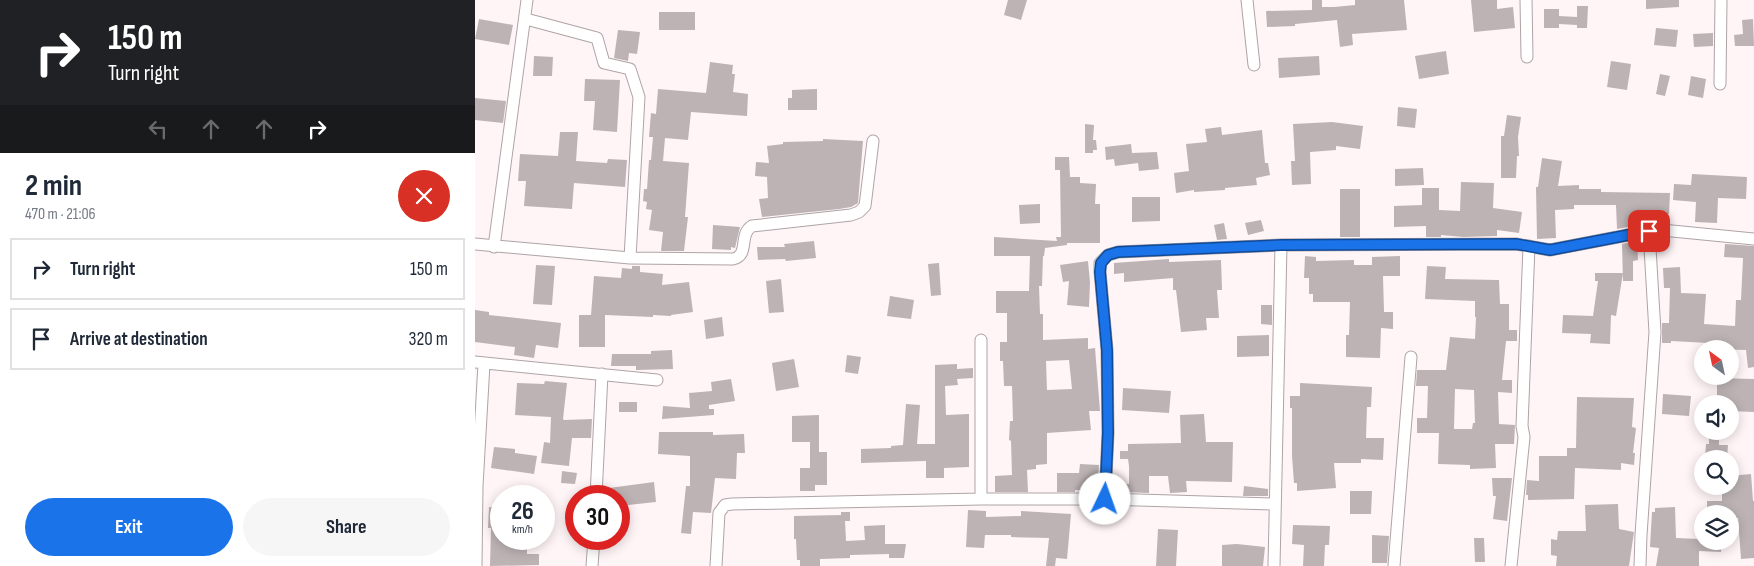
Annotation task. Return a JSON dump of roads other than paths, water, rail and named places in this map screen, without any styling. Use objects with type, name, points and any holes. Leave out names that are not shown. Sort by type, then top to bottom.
[{"type":"street","points":[[495,247],[527,0]]},
{"type":"street","points":[[1247,0],[1254,65]]},
{"type":"street","points":[[1526,0],[1527,57]]},
{"type":"street","points":[[1720,84],[1721,0]]},
{"type":"street","points":[[526,19],[597,38],[604,63],[631,68],[639,97],[630,258]]},
{"type":"street","points":[[475,244],[630,258],[739,258],[743,252],[744,235],[747,229],[752,226],[851,215],[859,212],[865,206],[873,141]]},
{"type":"street","points":[[1105,499],[1108,433],[1107,350],[1100,272],[1101,263],[1108,255],[1118,252],[1281,245],[1516,244],[1550,250],[1662,230],[1754,239]]},
{"type":"street","points":[[1640,566],[1655,332],[1649,231]]},
{"type":"street","points":[[1274,566],[1281,245]]},
{"type":"street","points":[[1511,566],[1523,437],[1529,246]]},
{"type":"street","points":[[981,340],[981,499]]},
{"type":"street","points":[[1394,566],[1411,357]]},
{"type":"street","points":[[476,566],[479,363],[657,380]]},
{"type":"street","points":[[597,485],[602,374]]},
{"type":"street","points":[[716,566],[719,514],[725,505],[732,504],[981,499],[1105,499],[1274,504]]},
{"type":"street","points":[[592,566],[593,550]]}]
